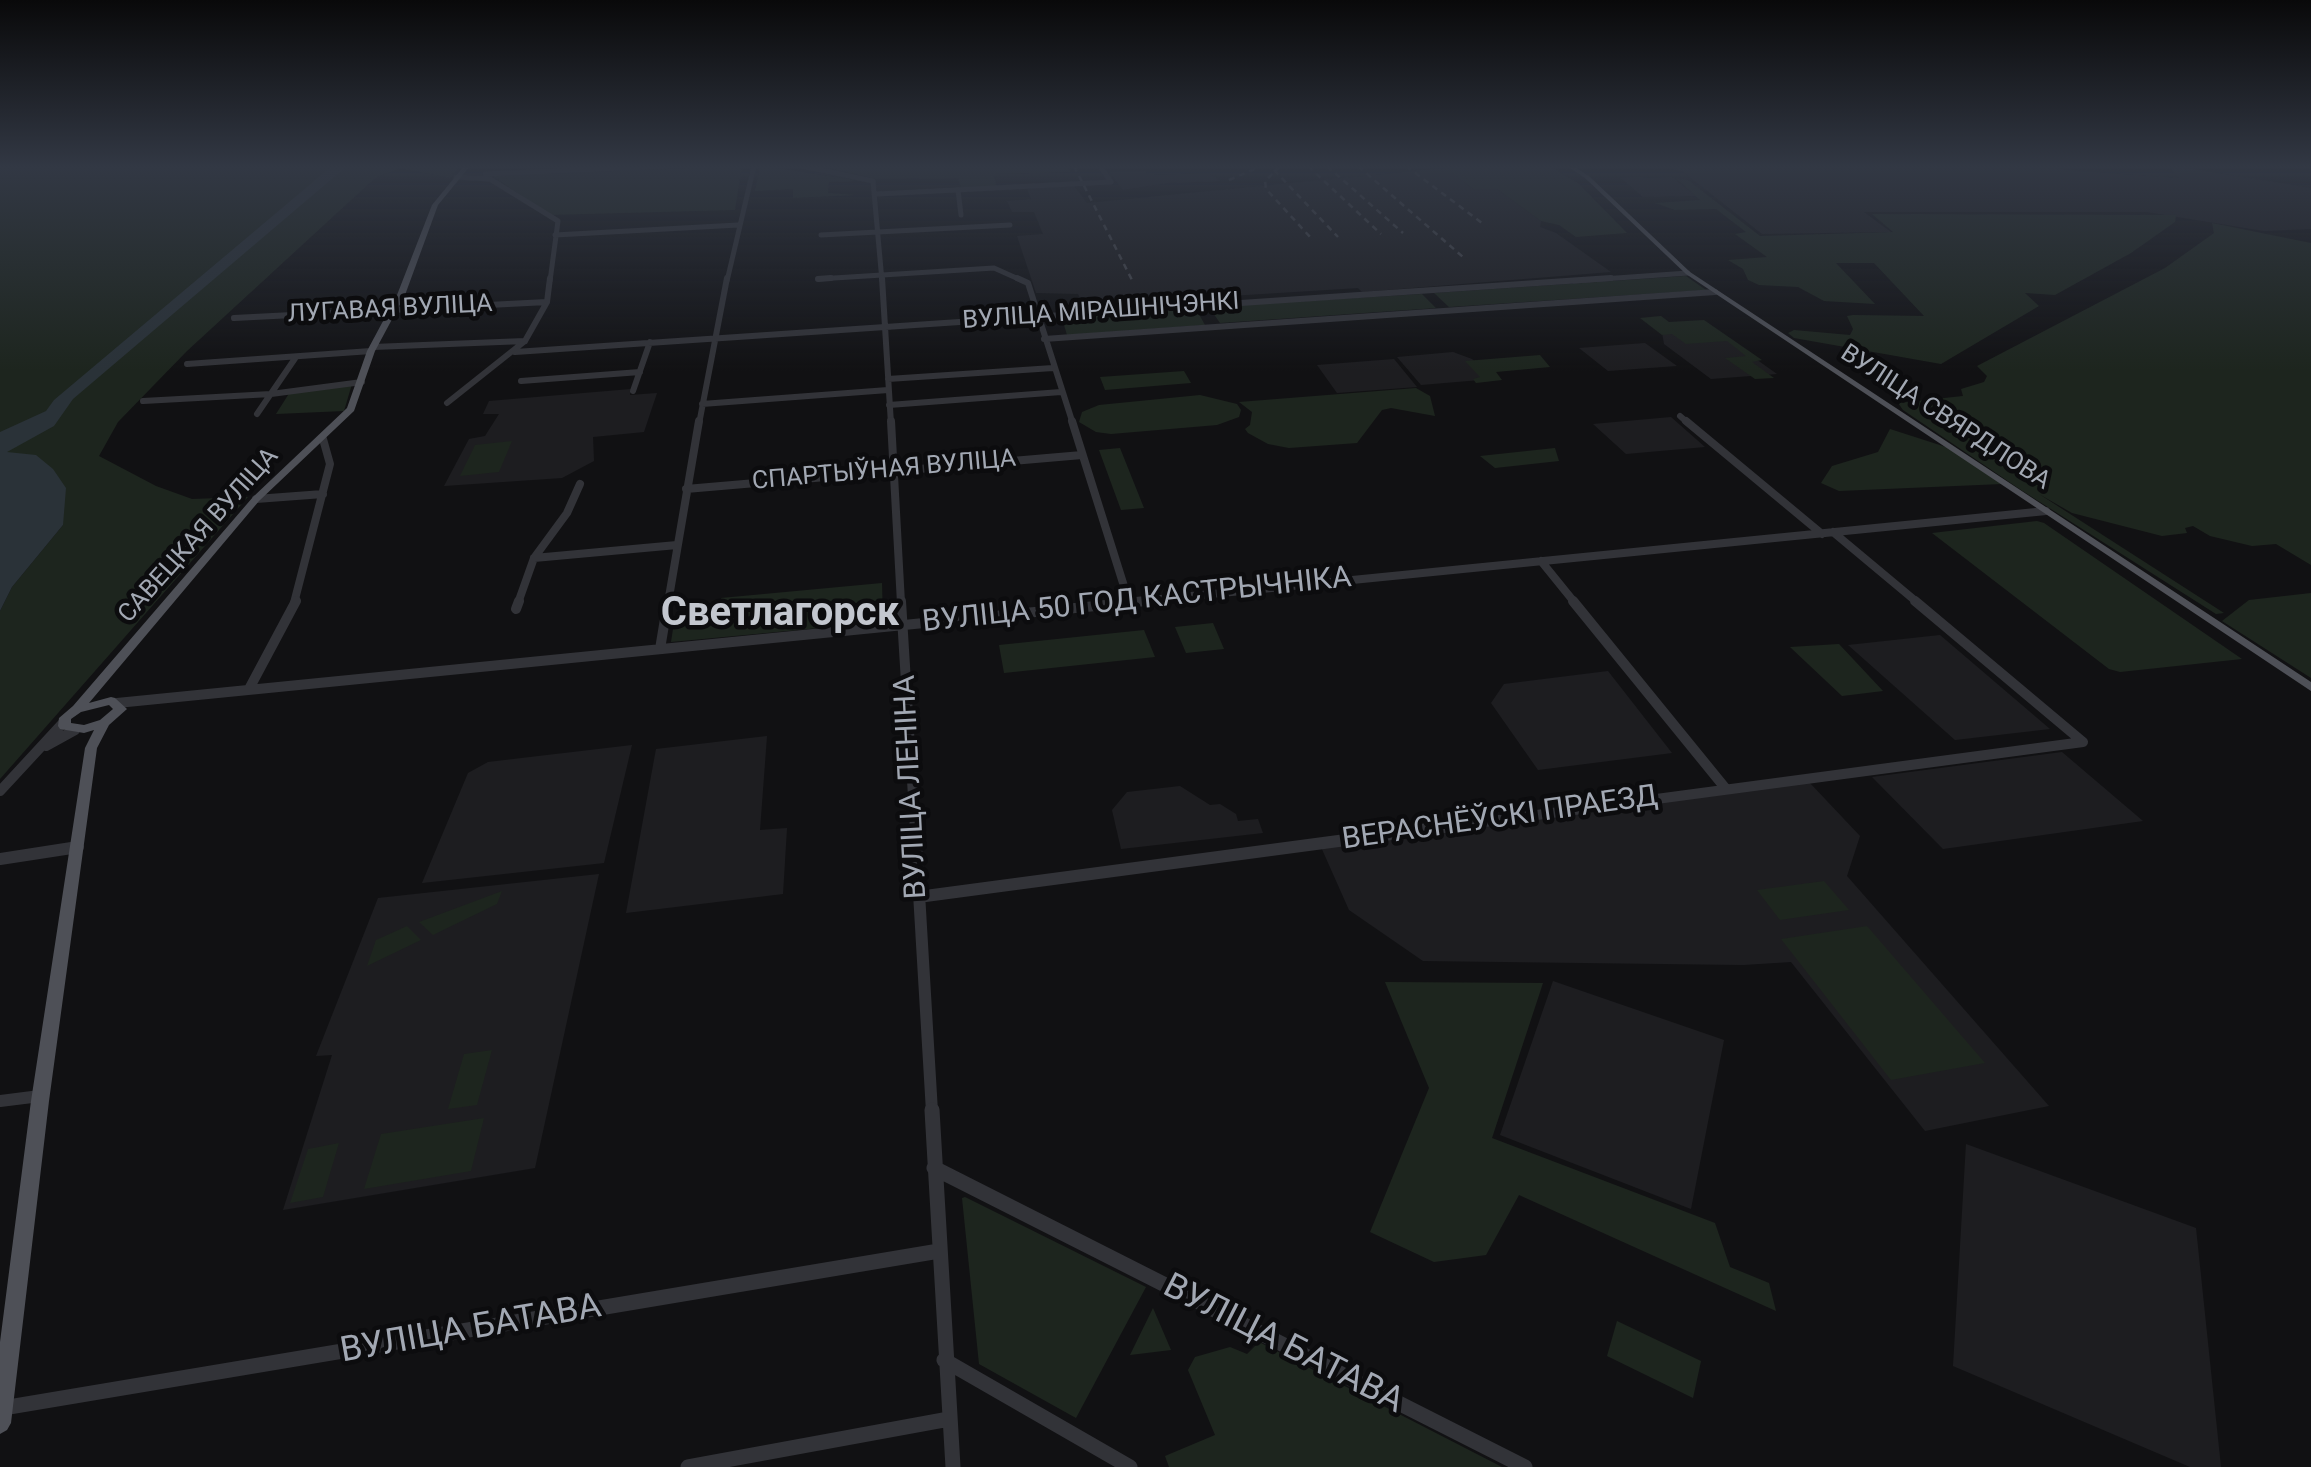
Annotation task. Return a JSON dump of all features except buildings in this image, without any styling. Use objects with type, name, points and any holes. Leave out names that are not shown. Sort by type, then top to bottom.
[{"type":"main road","name":"САВЕЦКАЯ ВУЛІЦА","points":[[74,727],[76,709],[256,499],[351,409],[372,349],[395,310],[424,234]]},
{"type":"main road","name":"ВУЛІЦА СВЯРДЛОВА","points":[[1647,234],[1688,274],[2311,687]]},
{"type":"main road","points":[[103,678],[99,690],[113,706]]},
{"type":"main road","points":[[76,709],[113,706]]},
{"type":"main road","points":[[1,1416],[40,1096],[90,748],[113,706]]},
{"type":"main road","points":[[90,748],[74,727],[104,723]]},
{"type":"street","points":[[448,403],[525,341],[547,302],[555,235],[565,234]]},
{"type":"street","points":[[660,649],[686,489],[736,234]]},
{"type":"street","points":[[820,236],[843,234]]},
{"type":"street","name":"ВУЛІЦА ЛЕНІНА","points":[[880,234],[953,1467]]},
{"type":"street","points":[[818,279],[994,268],[1028,282],[1128,602]]},
{"type":"street","name":"ВУЛІЦА МІРАШНІЧЭНКІ","points":[[515,352],[1688,274]]},
{"type":"street","points":[[1427,291],[1448,310]]},
{"type":"street","points":[[1044,339],[1715,292]]},
{"type":"street","name":"ЛУГАВАЯ ВУЛІЦА","points":[[234,318],[547,302]]},
{"type":"street","points":[[1201,306],[1212,327]]},
{"type":"street","points":[[188,364],[525,341]]},
{"type":"street","points":[[633,391],[650,342]]},
{"type":"street","points":[[276,358],[288,346]]},
{"type":"street","points":[[257,414],[296,357]]},
{"type":"street","points":[[702,404],[1054,368]]},
{"type":"street","points":[[521,381],[640,372]]},
{"type":"street","points":[[143,400],[271,394],[362,382]]},
{"type":"street","points":[[889,404],[1061,392]]},
{"type":"street","points":[[1680,416],[1827,533]]},
{"type":"street","points":[[250,690],[299,594],[330,464],[323,438]]},
{"type":"street","name":"СПАРТЫЎНАЯ ВУЛІЦА","points":[[686,489],[1082,455]]},
{"type":"street","points":[[516,610],[534,558],[566,514],[580,484]]},
{"type":"street","points":[[256,499],[323,494]]},
{"type":"street","name":"ВУЛІЦА 50 ГОД КАСТРЫЧНІКА","points":[[113,706],[2046,511]]},
{"type":"street","name":"ВЕРАСНЁЎСКІ ПРАЕЗД","points":[[918,897],[2083,742],[1827,533]]},
{"type":"street","points":[[534,558],[677,545]]},
{"type":"street","points":[[1541,561],[1726,789]]},
{"type":"street","points":[[0,791],[33,756],[74,727]]},
{"type":"street","points":[[0,858],[78,848]]},
{"type":"street","points":[[0,1102],[40,1096]]},
{"type":"street","name":"ВУЛІЦА БАТАВА","points":[[934,1168],[1524,1467]]},
{"type":"street","name":"ВУЛІЦА БАТАВА","points":[[1,1416],[939,1251]]},
{"type":"street","points":[[944,1360],[1130,1467]]},
{"type":"street","points":[[688,1467],[950,1419]]},
{"type":"shaded area","points":[[0,234],[314,234],[187,351],[118,422],[99,456],[156,486],[192,499],[248,497],[0,779],[0,611],[12,587],[63,525],[0,448]]},
{"type":"shaded area","points":[[251,234],[266,234],[73,399],[54,426],[7,452],[36,455],[53,469],[66,488],[63,525],[12,587],[0,611],[0,432],[46,411],[54,400]]},
{"type":"shaded area","points":[[1558,234],[1611,272],[1362,292],[1358,288],[1102,304],[1082,302],[1078,294],[1036,293],[1017,236]]},
{"type":"shaded area","points":[[1736,234],[2157,234],[2055,295],[2025,293],[2039,306],[1941,364],[1794,338],[1788,333],[1794,330],[1850,335],[1853,329],[1847,316],[1924,316],[1874,263],[1836,263],[1875,304],[1824,301],[1798,287],[1759,285],[1748,280],[1743,269],[1728,260],[1767,257]]},
{"type":"shaded area","points":[[2212,234],[2269,234],[2311,243],[2311,565],[2276,544],[2252,546],[2210,536],[2193,526],[2185,528],[2187,533],[2162,536],[2072,513],[2039,494],[2224,613],[2216,614],[2021,490],[1898,403],[1963,396],[1961,389],[1984,382],[1987,376],[1977,366],[2165,268]]},
{"type":"shaded area","points":[[1686,276],[1706,290],[1449,307],[1434,293]]},
{"type":"shaded area","points":[[1200,294],[1204,303],[1082,311],[1080,303]]},
{"type":"shaded area","points":[[1422,294],[1436,308],[1220,323],[1209,307]]},
{"type":"shaded area","points":[[1196,309],[1205,325],[1067,335],[1062,318]]},
{"type":"shaded area","points":[[1661,316],[1669,322],[1704,320],[1762,360],[1752,362],[1774,378],[1755,379],[1725,358],[1746,356],[1727,341],[1686,344],[1672,334],[1662,335],[1640,318]]},
{"type":"shaded area","points":[[1662,332],[1718,332],[1777,374],[1711,379],[1664,344]]},
{"type":"shaded area","points":[[1645,343],[1677,366],[1608,371],[1579,348]]},
{"type":"shaded area","points":[[1453,352],[1472,359],[1492,379],[1421,385],[1397,357]]},
{"type":"shaded area","points":[[1540,355],[1550,367],[1496,372],[1502,380],[1476,383],[1473,379],[1480,377],[1465,361]]},
{"type":"shaded area","points":[[1394,359],[1417,387],[1337,393],[1317,365]]},
{"type":"shaded area","points":[[1184,371],[1191,383],[1105,390],[1100,377]]},
{"type":"shaded area","points":[[352,384],[344,411],[276,414],[290,392]]},
{"type":"shaded area","points":[[1416,388],[1430,396],[1435,416],[1382,410],[1357,443],[1289,448],[1268,444],[1245,429],[1250,425],[1252,412],[1239,402]]},
{"type":"shaded area","points":[[631,389],[630,395],[657,393],[644,432],[593,437],[594,461],[562,478],[444,486],[469,439],[485,436],[499,414],[483,414],[489,401]]},
{"type":"shaded area","points":[[1200,395],[1237,404],[1241,410],[1239,417],[1217,425],[1111,434],[1096,432],[1079,422],[1082,412],[1099,405]]},
{"type":"shaded area","points":[[1671,417],[1705,447],[1626,454],[1593,424]]},
{"type":"shaded area","points":[[1890,429],[1949,448],[2002,484],[1839,491],[1821,483],[1832,466],[1878,452]]},
{"type":"shaded area","points":[[512,441],[499,472],[460,476],[475,445]]},
{"type":"shaded area","points":[[1120,448],[1144,508],[1121,510],[1099,450]]},
{"type":"shaded area","points":[[1555,448],[1559,461],[1495,468],[1480,456]]},
{"type":"shaded area","points":[[2037,521],[2242,659],[2120,672],[2109,669],[1932,533]]},
{"type":"shaded area","points":[[882,583],[883,622],[671,642],[675,616],[719,612],[721,598]]},
{"type":"shaded area","points":[[2311,593],[2311,678],[2222,621],[2249,600]]},
{"type":"shaded area","points":[[1213,623],[1224,649],[1186,653],[1175,627]]},
{"type":"shaded area","points":[[1144,630],[1155,657],[1004,673],[999,645]]},
{"type":"shaded area","points":[[1940,635],[2050,729],[1955,740],[1848,645]]},
{"type":"shaded area","points":[[1839,644],[1883,691],[1842,696],[1790,647]]},
{"type":"shaded area","points":[[1608,671],[1672,753],[1538,770],[1491,703],[1504,684]]},
{"type":"shaded area","points":[[767,736],[760,830],[787,828],[783,894],[626,913],[656,749]]},
{"type":"shaded area","points":[[632,745],[604,863],[422,883],[468,773],[488,762]]},
{"type":"shaded area","points":[[2062,752],[2143,821],[1943,849],[1872,777]]},
{"type":"shaded area","points":[[1809,782],[1860,836],[1847,876],[2049,1106],[1925,1131],[1791,962],[1743,965],[1423,961],[1349,910],[1321,847]]},
{"type":"shaded area","points":[[1180,786],[1210,805],[1220,804],[1236,814],[1238,821],[1258,819],[1263,833],[1121,849],[1112,810],[1127,792]]},
{"type":"shaded area","points":[[599,874],[535,1168],[283,1210],[332,1055],[316,1056],[378,898]]},
{"type":"shaded area","points":[[1824,881],[1849,910],[1780,920],[1757,890]]},
{"type":"shaded area","points":[[502,891],[497,904],[433,935],[419,922]]},
{"type":"shaded area","points":[[407,926],[421,940],[367,966],[376,940]]},
{"type":"shaded area","points":[[1867,926],[1985,1063],[1891,1080],[1781,939]]},
{"type":"shaded area","points":[[1553,981],[1724,1040],[1691,1209],[1500,1135]]},
{"type":"shaded area","points":[[1385,982],[1543,983],[1492,1138],[1715,1223],[1730,1267],[1769,1283],[1776,1311],[1519,1195],[1486,1255],[1434,1262],[1370,1232],[1429,1088]]},
{"type":"shaded area","points":[[492,1050],[477,1105],[448,1109],[464,1054]]},
{"type":"shaded area","points":[[484,1118],[471,1171],[364,1189],[381,1134]]},
{"type":"shaded area","points":[[339,1143],[323,1197],[290,1203],[308,1149]]},
{"type":"shaded area","points":[[1966,1144],[2196,1228],[2221,1467],[2190,1467],[1953,1366]]},
{"type":"shaded area","points":[[962,1198],[1146,1287],[1076,1418],[979,1364]]},
{"type":"shaded area","points":[[1153,1308],[1171,1350],[1130,1355]]},
{"type":"shaded area","points":[[1617,1321],[1701,1361],[1693,1398],[1607,1356]]},
{"type":"shaded area","points":[[1259,1342],[1502,1467],[1169,1467],[1165,1456],[1215,1435],[1188,1370],[1195,1357],[1230,1347],[1247,1354]]},
{"type":"railway","points":[[1109,234],[1133,282]]},
{"type":"railway","points":[[1308,234],[1311,238]]},
{"type":"railway","points":[[1437,234],[1463,257]]},
{"type":"district","name":"Светлагорск","points":[[780,615]]}]
